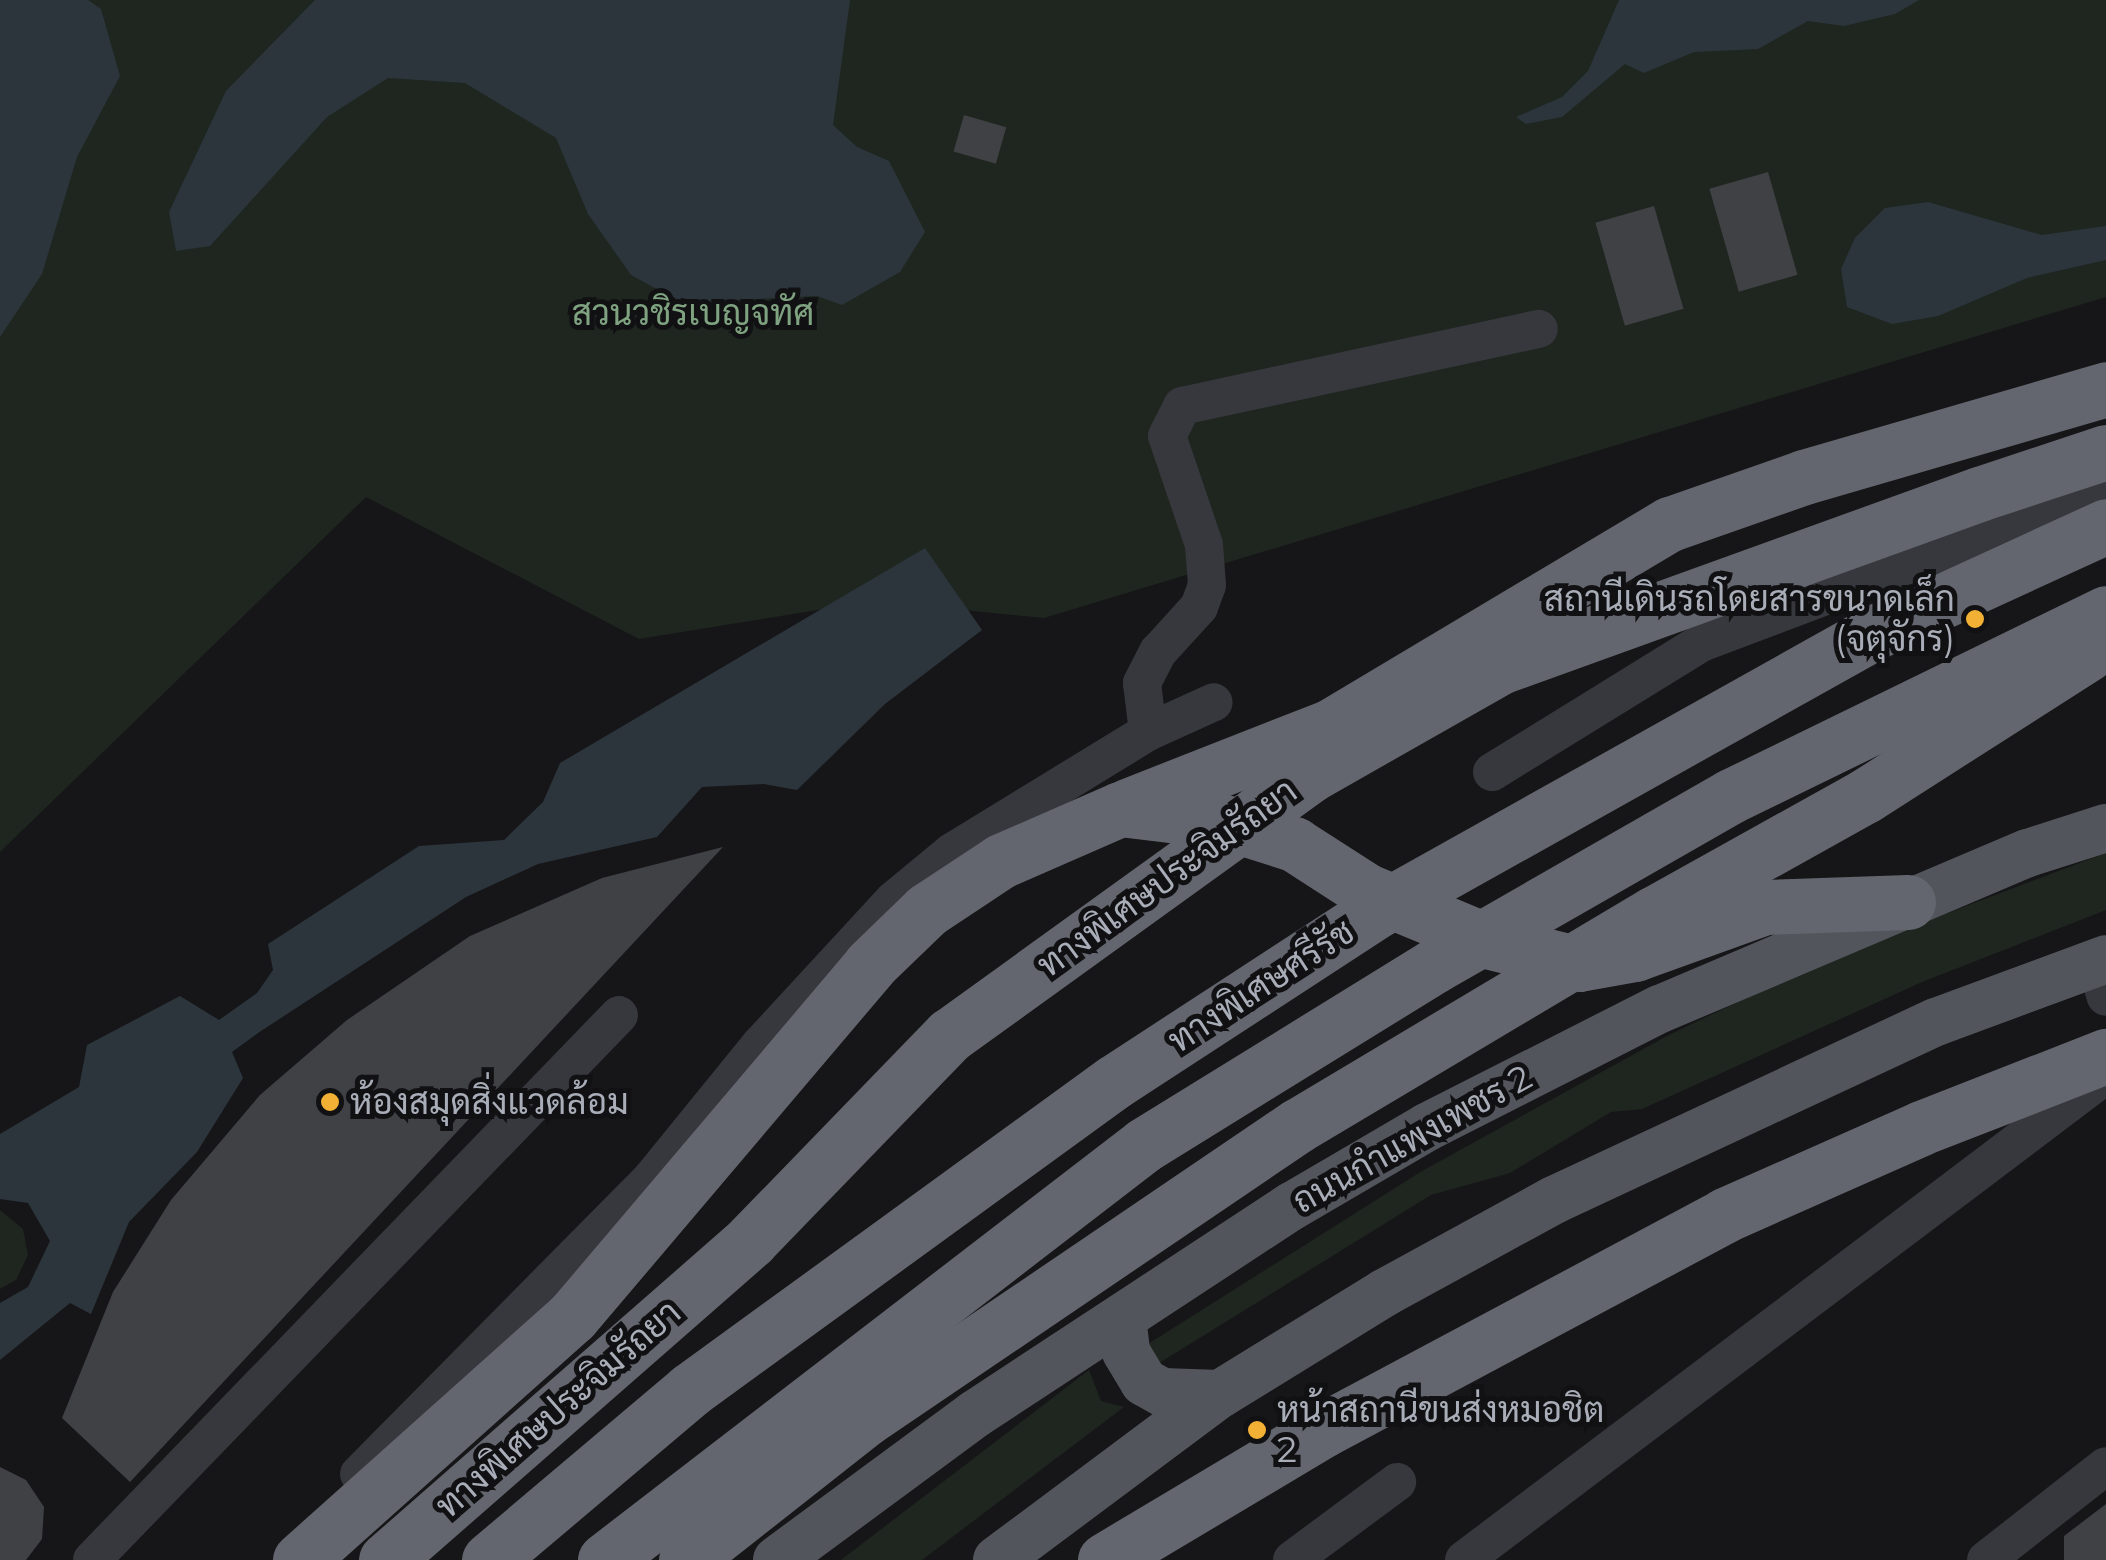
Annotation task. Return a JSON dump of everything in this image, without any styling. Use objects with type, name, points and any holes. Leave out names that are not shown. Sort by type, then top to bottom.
[{"type":"highway","points":[[300,1560],[572,1317],[870,966],[928,910],[1001,861],[1120,808],[1330,727],[1670,524],[1804,477],[2106,390]]},
{"type":"highway","name":"ทางพิเศษประจิมรัถยา","points":[[386,1560],[751,1240],[950,1035],[1310,775],[1500,666],[2106,452]]},
{"type":"highway","name":"ทางพิเศษศรีรัช","points":[[489,1560],[705,1378],[1114,1082],[1361,920],[1875,632],[2106,526]]},
{"type":"highway","name":"ทางพิเศษศรีรัช","points":[[605,1560],[1144,1145],[1434,966],[1732,796],[2106,614]]},
{"type":"highway","points":[[686,1560],[864,1419],[1297,1126],[1653,914],[1865,796],[2106,642]]},
{"type":"highway","points":[[1120,808],[1221,821],[1294,844],[1384,898],[1487,941],[1578,964],[1635,954],[1766,906],[1908,902]]},
{"type":"highway","points":[[1105,1560],[1339,1421],[1725,1215],[1921,1128],[2106,1056]]},
{"type":"main road","name":"ถนนกำแพงเพชร 2","points":[[778,1560],[975,1414],[1292,1206],[1514,1081],[1660,1009],[1908,902],[2106,828]]},
{"type":"main road","points":[[996,1560],[1220,1394],[1384,1293],[1572,1191],[1900,1038],[2103,973]]},
{"type":"main road","points":[[1122,1318],[1126,1352],[1144,1382],[1162,1392],[1220,1394]]},
{"type":"street","points":[[1148,732],[1142,683],[1158,652],[1198,607],[1206,585],[1204,545],[1167,436],[1170,419],[1182,406],[1539,330]]},
{"type":"street","points":[[1492,772],[1701,643],[2106,490]]},
{"type":"street","points":[[273,1560],[650,1179],[760,1044],[894,900],[952,852],[1148,732],[1214,702]]},
{"type":"street","points":[[92,1560],[619,1015]]},
{"type":"street","points":[[1464,1560],[2106,1075]]},
{"type":"street","points":[[1986,1560],[2106,1466]]},
{"type":"street","points":[[1292,1560],[1397,1482]]},
{"type":"street","points":[[2023,1559],[2106,1497]]},
{"type":"green space","name":"สวนวชิรเบญจทัศ","points":[[0,0],[2106,0],[2106,297],[1044,618],[874,601],[639,639],[366,497],[0,852]]},
{"type":"green space","points":[[2106,853],[2106,910],[1922,982],[1642,1109],[1611,1112],[1510,1173],[1431,1195],[1156,1365],[1140,1349],[1422,1171],[1667,1036],[1827,959]]},
{"type":"green space","points":[[0,1210],[23,1229],[28,1255],[16,1280],[0,1289]]},
{"type":"green space","points":[[1089,1370],[1101,1401],[1124,1407],[922,1560],[841,1560]]},
{"type":"shaded area","points":[[0,0],[88,0],[101,9],[120,76],[77,157],[42,274],[0,337]]},
{"type":"shaded area","points":[[315,0],[850,0],[833,125],[857,147],[889,161],[925,232],[900,272],[842,305],[817,296],[682,303],[631,275],[588,214],[556,138],[465,83],[388,78],[327,117],[210,246],[176,251],[169,212],[226,91]]},
{"type":"shaded area","points":[[1619,0],[1919,0],[1895,14],[1844,26],[1808,21],[1758,49],[1694,52],[1644,73],[1625,64],[1562,117],[1526,124],[1516,117],[1562,97],[1588,71]]},
{"type":"shaded area","points":[[1928,202],[2042,235],[2106,226],[2106,260],[2027,278],[1938,316],[1892,324],[1847,307],[1841,269],[1855,238],[1885,208]]},
{"type":"shaded area","points":[[925,548],[982,630],[885,704],[797,790],[764,784],[702,787],[657,837],[538,864],[466,897],[232,1052],[243,1078],[197,1152],[129,1222],[91,1314],[70,1303],[0,1360],[0,1303],[28,1287],[50,1241],[28,1203],[0,1199],[0,1134],[79,1087],[87,1045],[180,996],[219,1020],[257,993],[273,970],[268,944],[419,846],[504,840],[543,802],[560,763]]},
{"type":"building","points":[[964,115],[1006,127],[996,164],[954,152]]},
{"type":"building","points":[[1768,172],[1797,275],[1739,292],[1709,189]]},
{"type":"building","points":[[1654,206],[1683,309],[1625,326],[1595,223]]},
{"type":"building","points":[[723,847],[130,1482],[62,1418],[113,1292],[171,1200],[260,1095],[347,1020],[470,936],[602,878]]},
{"type":"building","points":[[0,1467],[26,1480],[44,1507],[42,1539],[26,1560],[0,1560]]},
{"type":"building","points":[[2106,1504],[2106,1560],[2064,1560],[2064,1536]]},
{"type":"place","name":"สถานีเดินรถโดยสารขนาดเล็ก (จตุจักร)","points":[[1975,619]]},
{"type":"place","name":"ห้องสมุดสิ่งแวดล้อม","points":[[330,1102]]},
{"type":"place","name":"หน้าสถานีขนส่งหมอชิต 2","points":[[1257,1430]]}]
